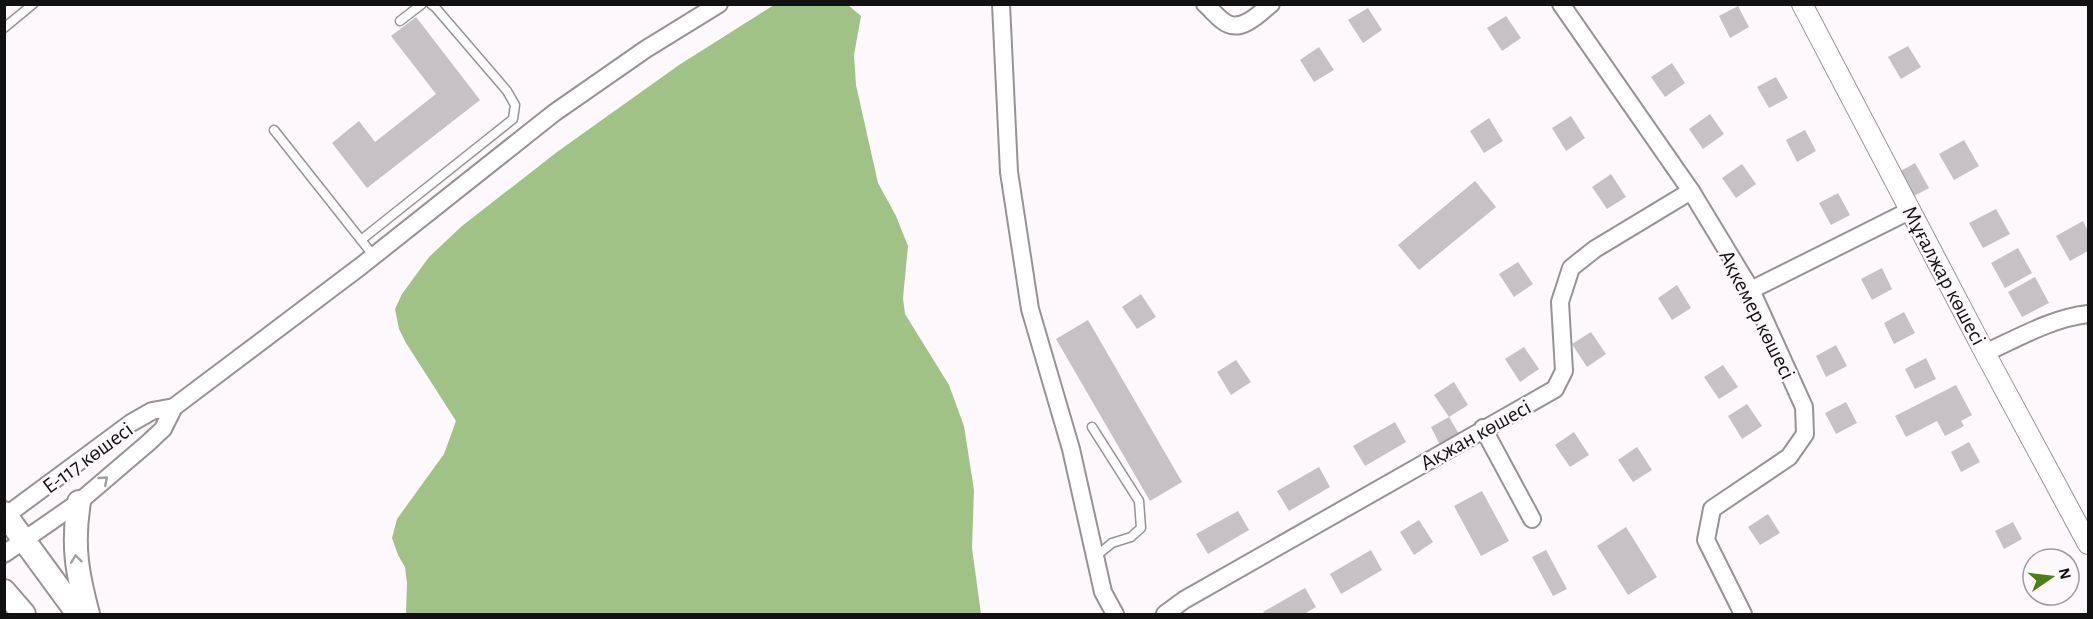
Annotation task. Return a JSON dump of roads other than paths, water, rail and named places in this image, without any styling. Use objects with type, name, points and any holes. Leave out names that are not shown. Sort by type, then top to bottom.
[{"type":"main road","points":[[79,502],[75,549],[78,578],[88,615]]},
{"type":"main road","points":[[5,516],[78,615]]},
{"type":"main road","points":[[4,591],[24,615]]},
{"type":"street","points":[[4,554],[79,502],[164,429],[174,407],[554,113],[646,49],[718,4]]},
{"type":"street","points":[[1000,4],[1009,172],[1029,309],[1071,449],[1103,592],[1114,615]]},
{"type":"street","points":[[1205,4],[1227,24],[1237,25],[1245,23],[1271,4]]},
{"type":"street","name":"Ақкемер көшесі","points":[[1561,4],[1691,191],[1751,290],[1804,407],[1805,434],[1789,457],[1712,509],[1706,540],[1743,615]]},
{"type":"street","name":"Мұғалжар көшесі","points":[[1803,4],[1985,353],[2088,544]]},
{"type":"street","name":"Ақжан көшесі","points":[[1165,615],[1185,600],[1555,389],[1564,371],[1560,302],[1571,268],[1595,249],[1691,191]]},
{"type":"street","points":[[1751,290],[1911,210]]},
{"type":"street","points":[[1985,353],[2071,316],[2088,314]]},
{"type":"street","name":"Е-117 көшесі","points":[[5,516],[131,423],[152,411],[174,407]]},
{"type":"street","points":[[1483,428],[1532,519]]},
{"type":"lane","points":[[4,28],[33,4]]},
{"type":"lane","points":[[400,21],[422,4]]},
{"type":"lane","points":[[361,240],[513,119],[515,105],[507,91],[431,4]]},
{"type":"lane","points":[[274,130],[373,255]]},
{"type":"lane","points":[[1092,427],[1138,501],[1141,519],[1141,528],[1131,537],[1112,543],[1095,557]]}]
